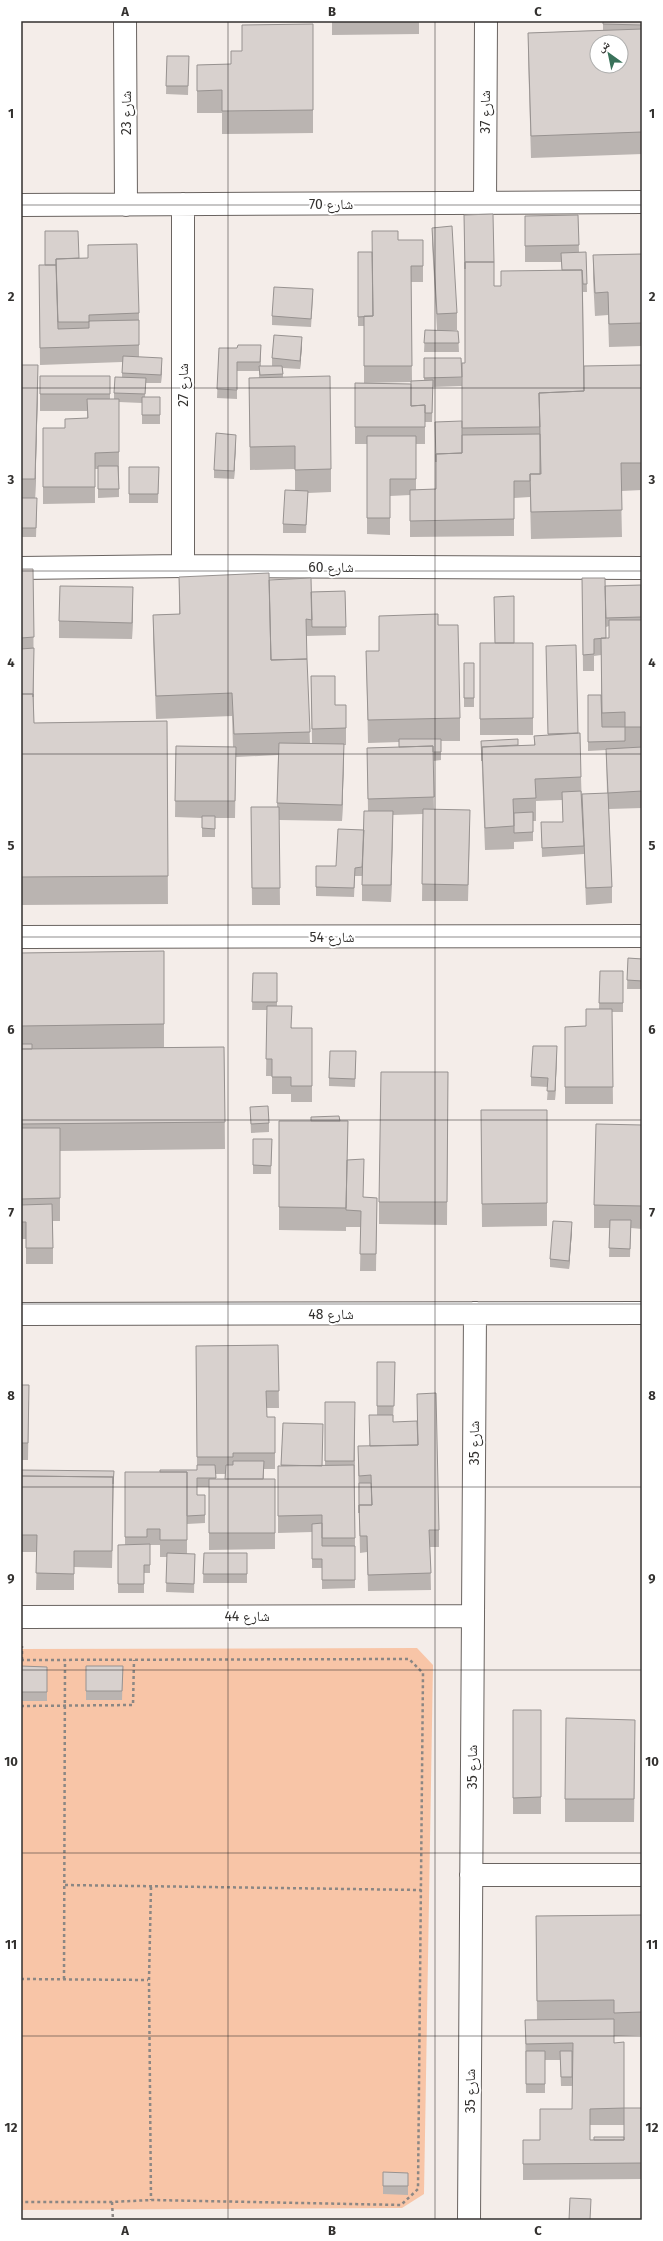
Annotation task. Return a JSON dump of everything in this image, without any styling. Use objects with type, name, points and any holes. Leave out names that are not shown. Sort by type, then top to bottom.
[{"type":"street","name":"شارع 23","points":[[125,21],[126,204]]},
{"type":"street","name":"شارع 37","points":[[484,203],[486,21]]},
{"type":"street","name":"شارع 70","points":[[21,205],[642,202]]},
{"type":"street","name":"شارع 27","points":[[183,204],[183,566]]},
{"type":"street","name":"شارع 60","points":[[21,568],[183,566],[642,568]]},
{"type":"street","name":"شارع 54","points":[[21,938],[642,936]]},
{"type":"street","name":"شارع 35","points":[[470,2220],[475,1313]]},
{"type":"street","name":"شارع 48","points":[[21,1314],[642,1313]]},
{"type":"street","name":"شارع 44","points":[[21,1617],[473,1616]]},
{"type":"street","points":[[471,1875],[642,1875]]},
{"type":"path","points":[[21,1660],[409,1659],[423,1673],[418,2189],[401,2205],[151,2200],[112,2202],[21,2202]]},
{"type":"path","points":[[64,1979],[65,1660]]},
{"type":"path","points":[[21,1706],[133,1705],[134,1660]]},
{"type":"path","points":[[65,1885],[420,1890]]},
{"type":"path","points":[[151,1887],[149,1980],[151,2200]]},
{"type":"path","points":[[21,1979],[149,1980]]},
{"type":"path","points":[[112,2202],[113,2220]]},
{"type":"shaded area","points":[[417,1648],[433,1665],[424,2194],[402,2208],[21,2210],[21,1649]]},
{"type":"building","points":[[603,21],[642,21],[642,25],[603,24]]},
{"type":"building","points":[[313,24],[313,110],[222,111],[222,90],[197,91],[197,65],[231,64],[231,51],[242,51],[242,25]]},
{"type":"building","points":[[642,29],[642,132],[531,136],[528,33]]},
{"type":"building","points":[[167,56],[189,56],[188,86],[166,86]]},
{"type":"building","points":[[493,214],[494,262],[465,262],[465,269],[464,215]]},
{"type":"building","points":[[578,215],[579,245],[525,246],[525,216]]},
{"type":"building","points":[[452,226],[457,313],[437,314],[432,228]]},
{"type":"building","points":[[45,231],[78,231],[79,258],[56,259],[56,265],[45,265]]},
{"type":"building","points":[[372,231],[398,231],[398,240],[423,240],[423,266],[411,266],[412,366],[364,366],[364,316],[373,316]]},
{"type":"building","points":[[137,244],[139,313],[89,315],[89,322],[58,322],[56,259],[88,258],[88,245]]},
{"type":"building","points":[[358,252],[372,252],[373,316],[358,317]]},
{"type":"building","points":[[586,252],[587,284],[583,284],[582,270],[562,270],[561,253]]},
{"type":"building","points":[[642,254],[642,323],[609,324],[608,292],[595,293],[593,255]]},
{"type":"building","points":[[465,262],[494,262],[494,286],[501,286],[501,271],[582,270],[584,391],[539,393],[540,427],[462,428],[462,363],[465,363]]},
{"type":"building","points":[[39,265],[56,265],[58,329],[89,328],[89,321],[139,320],[139,345],[40,348]]},
{"type":"building","points":[[274,287],[313,289],[311,319],[272,316]]},
{"type":"building","points":[[425,330],[458,331],[459,343],[424,343]]},
{"type":"building","points":[[274,335],[302,337],[300,361],[272,358]]},
{"type":"building","points":[[238,345],[261,345],[260,362],[237,362],[237,390],[217,389],[219,348],[237,348]]},
{"type":"building","points":[[123,356],[162,358],[161,375],[122,373]]},
{"type":"building","points":[[424,358],[461,358],[462,377],[424,378]]},
{"type":"building","points":[[21,365],[38,365],[35,479],[21,479]]},
{"type":"building","points":[[642,365],[642,463],[621,463],[622,510],[531,512],[530,474],[541,474],[539,393],[584,391],[584,366]]},
{"type":"building","points":[[259,366],[282,366],[283,374],[260,375]]},
{"type":"building","points":[[40,376],[110,376],[110,394],[40,394]]},
{"type":"building","points":[[330,376],[331,469],[295,470],[295,446],[250,447],[249,378]]},
{"type":"building","points":[[115,377],[146,378],[145,394],[114,393]]},
{"type":"building","points":[[433,380],[432,413],[425,413],[425,405],[411,406],[411,381]]},
{"type":"building","points":[[355,383],[411,384],[411,406],[425,405],[425,427],[355,427]]},
{"type":"building","points":[[142,397],[160,397],[160,415],[142,415]]},
{"type":"building","points":[[87,399],[119,399],[119,452],[95,453],[95,487],[43,487],[43,428],[65,428],[65,419],[88,418]]},
{"type":"building","points":[[462,421],[462,453],[436,454],[436,462],[435,422]]},
{"type":"building","points":[[216,433],[236,435],[234,471],[214,470]]},
{"type":"building","points":[[540,434],[540,474],[530,474],[530,481],[514,481],[514,519],[410,521],[410,490],[436,489],[436,454],[462,453],[462,435]]},
{"type":"building","points":[[367,436],[416,436],[416,479],[390,479],[390,518],[367,518]]},
{"type":"building","points":[[98,466],[118,466],[119,489],[98,489]]},
{"type":"building","points":[[129,467],[159,467],[158,494],[129,494]]},
{"type":"building","points":[[285,490],[308,491],[306,525],[283,524]]},
{"type":"building","points":[[21,498],[37,498],[36,528],[21,528]]},
{"type":"building","points":[[21,569],[33,569],[34,637],[21,638]]},
{"type":"building","points":[[269,573],[271,660],[307,659],[310,732],[234,734],[232,693],[156,696],[153,615],[180,614],[179,577]]},
{"type":"building","points":[[311,578],[312,620],[306,619],[307,659],[271,660],[269,580]]},
{"type":"building","points":[[582,578],[605,578],[606,638],[594,639],[594,654],[583,655]]},
{"type":"building","points":[[641,585],[641,617],[606,618],[605,586]]},
{"type":"building","points":[[60,586],[133,587],[132,623],[59,621]]},
{"type":"building","points":[[345,591],[346,627],[312,627],[311,592]]},
{"type":"building","points":[[514,596],[514,643],[495,643],[494,597]]},
{"type":"building","points":[[438,614],[438,625],[458,625],[460,718],[368,720],[366,651],[379,651],[379,616]]},
{"type":"building","points":[[609,620],[642,620],[642,727],[625,727],[625,712],[602,713],[601,638],[609,638]]},
{"type":"building","points":[[480,643],[533,643],[533,718],[480,719]]},
{"type":"building","points":[[576,645],[578,733],[548,734],[546,646]]},
{"type":"building","points":[[34,648],[33,697],[33,694],[21,694],[21,649]]},
{"type":"building","points":[[464,663],[474,663],[474,698],[464,698]]},
{"type":"building","points":[[311,676],[335,676],[335,705],[346,705],[346,728],[312,729]]},
{"type":"building","points":[[21,694],[33,694],[34,723],[167,721],[168,876],[21,877]]},
{"type":"building","points":[[588,695],[601,695],[602,727],[625,727],[625,741],[588,742]]},
{"type":"building","points":[[580,733],[581,777],[535,779],[536,798],[513,799],[514,826],[485,828],[482,747],[535,745],[534,736]]},
{"type":"building","points":[[399,739],[441,739],[441,752],[433,752],[433,746],[399,747]]},
{"type":"building","points":[[518,739],[518,745],[482,747],[482,761],[481,741]]},
{"type":"building","points":[[279,743],[344,744],[342,805],[277,803]]},
{"type":"building","points":[[176,746],[236,747],[235,801],[175,801]]},
{"type":"building","points":[[433,746],[434,797],[368,799],[367,748]]},
{"type":"building","points":[[642,747],[642,791],[608,793],[606,749]]},
{"type":"building","points":[[581,791],[584,846],[542,848],[541,822],[563,822],[562,792]]},
{"type":"building","points":[[608,793],[612,887],[586,888],[582,794]]},
{"type":"building","points":[[251,807],[279,807],[280,888],[252,888]]},
{"type":"building","points":[[423,809],[470,810],[468,885],[422,884]]},
{"type":"building","points":[[364,811],[393,811],[391,885],[362,885]]},
{"type":"building","points":[[533,812],[533,832],[514,833],[514,813]]},
{"type":"building","points":[[202,816],[215,816],[215,829],[202,828]]},
{"type":"building","points":[[338,829],[364,830],[362,867],[355,868],[354,888],[316,887],[316,866],[336,866]]},
{"type":"building","points":[[164,951],[164,1024],[21,1026],[21,953]]},
{"type":"building","points":[[628,958],[642,959],[642,981],[627,980]]},
{"type":"building","points":[[600,971],[623,971],[623,1003],[599,1003]]},
{"type":"building","points":[[253,973],[277,973],[277,1002],[252,1002]]},
{"type":"building","points":[[267,1006],[292,1006],[291,1028],[312,1028],[312,1086],[291,1086],[291,1077],[272,1077],[272,1059],[266,1059]]},
{"type":"building","points":[[586,1009],[612,1009],[613,1087],[565,1087],[565,1027],[586,1026]]},
{"type":"building","points":[[21,1044],[32,1044],[32,1049],[21,1049]]},
{"type":"building","points":[[533,1046],[557,1046],[555,1091],[547,1091],[548,1078],[531,1077]]},
{"type":"building","points":[[224,1047],[225,1122],[21,1124],[21,1049]]},
{"type":"building","points":[[330,1051],[356,1051],[355,1079],[329,1078]]},
{"type":"building","points":[[381,1072],[448,1072],[447,1202],[379,1202]]},
{"type":"building","points":[[268,1106],[269,1123],[251,1124],[250,1107]]},
{"type":"building","points":[[481,1110],[547,1110],[547,1203],[482,1204]]},
{"type":"building","points":[[339,1116],[340,1121],[311,1121],[311,1117]]},
{"type":"building","points":[[279,1121],[348,1121],[346,1208],[279,1207]]},
{"type":"building","points":[[596,1124],[642,1125],[642,1206],[594,1205]]},
{"type":"building","points":[[21,1128],[60,1128],[60,1198],[21,1199]]},
{"type":"building","points":[[253,1139],[272,1139],[271,1166],[253,1165]]},
{"type":"building","points":[[364,1159],[363,1197],[377,1198],[376,1254],[360,1254],[361,1211],[346,1210],[347,1160]]},
{"type":"building","points":[[52,1204],[53,1248],[26,1248],[26,1222],[21,1222],[21,1205]]},
{"type":"building","points":[[610,1220],[631,1220],[630,1249],[609,1248]]},
{"type":"building","points":[[553,1221],[572,1222],[569,1261],[550,1259]]},
{"type":"building","points":[[278,1345],[279,1391],[266,1391],[267,1417],[275,1417],[275,1453],[233,1453],[233,1457],[197,1457],[196,1346]]},
{"type":"building","points":[[377,1362],[395,1362],[394,1406],[377,1406]]},
{"type":"building","points":[[21,1385],[29,1385],[28,1443],[21,1443]]},
{"type":"building","points":[[436,1393],[439,1530],[429,1530],[431,1573],[368,1575],[367,1536],[360,1536],[359,1505],[372,1505],[371,1475],[359,1476],[358,1446],[418,1445],[417,1394]]},
{"type":"building","points":[[325,1402],[355,1402],[354,1461],[325,1461]]},
{"type":"building","points":[[369,1415],[393,1415],[393,1422],[417,1421],[418,1445],[370,1446]]},
{"type":"building","points":[[283,1423],[323,1424],[322,1466],[281,1465]]},
{"type":"building","points":[[233,1461],[264,1461],[263,1479],[225,1479],[226,1465],[233,1465]]},
{"type":"building","points":[[197,1465],[215,1465],[216,1478],[197,1478],[197,1495],[205,1495],[205,1515],[187,1516],[187,1472],[160,1472],[160,1470],[197,1470]]},
{"type":"building","points":[[354,1465],[355,1538],[322,1538],[322,1515],[278,1516],[278,1466]]},
{"type":"building","points":[[21,1470],[114,1471],[113,1484],[113,1477],[21,1476]]},
{"type":"building","points":[[125,1472],[187,1472],[187,1540],[160,1540],[160,1529],[147,1529],[147,1537],[125,1537]]},
{"type":"building","points":[[21,1476],[113,1477],[112,1551],[74,1551],[74,1574],[36,1573],[37,1535],[21,1535]]},
{"type":"building","points":[[209,1479],[275,1479],[275,1533],[209,1533]]},
{"type":"building","points":[[359,1483],[371,1483],[372,1505],[359,1505]]},
{"type":"building","points":[[322,1523],[322,1546],[355,1546],[355,1580],[322,1580],[322,1559],[312,1559],[312,1524]]},
{"type":"building","points":[[150,1544],[150,1565],[144,1565],[144,1584],[118,1584],[118,1545]]},
{"type":"building","points":[[167,1553],[195,1554],[194,1584],[166,1583]]},
{"type":"building","points":[[204,1553],[247,1553],[247,1574],[203,1574]]},
{"type":"building","points":[[21,1666],[47,1667],[47,1692],[21,1692]]},
{"type":"building","points":[[86,1666],[123,1666],[122,1691],[86,1691]]},
{"type":"building","points":[[513,1710],[541,1710],[541,1797],[513,1798]]},
{"type":"building","points":[[566,1718],[635,1720],[634,1799],[565,1799]]},
{"type":"building","points":[[642,1915],[642,2012],[614,2013],[614,2000],[537,2001],[536,1916]]},
{"type":"building","points":[[614,2019],[614,2043],[624,2042],[624,2108],[642,2108],[642,2163],[523,2164],[523,2140],[540,2140],[540,2109],[572,2109],[573,2043],[526,2044],[525,2020]],"holes":[[[624,2108],[624,2140],[590,2140],[590,2109]]]},
{"type":"building","points":[[526,2051],[545,2051],[545,2084],[526,2084]]},
{"type":"building","points":[[560,2051],[572,2051],[572,2077],[561,2077]]},
{"type":"building","points":[[594,2137],[624,2137],[624,2140],[594,2140]]},
{"type":"building","points":[[383,2172],[408,2173],[408,2186],[383,2186]]},
{"type":"building","points":[[570,2198],[591,2199],[590,2220],[569,2220]]}]
